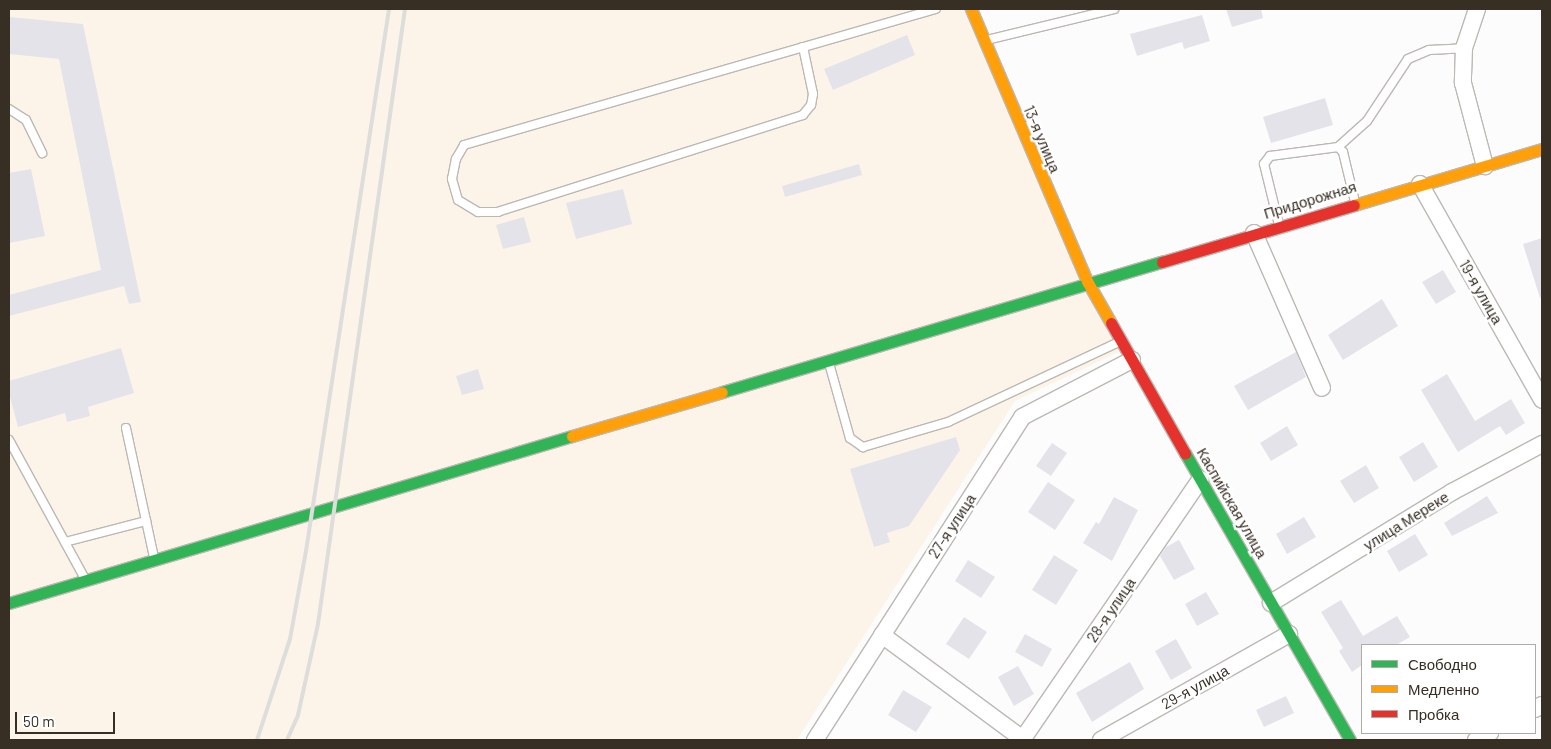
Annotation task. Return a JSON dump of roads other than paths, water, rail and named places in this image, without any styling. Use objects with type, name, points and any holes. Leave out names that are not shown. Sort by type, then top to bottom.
[{"type":"street","name":"13-я улица","points":[[971,9],[1087,281]]},
{"type":"street","points":[[1478,9],[1464,48],[1463,83],[1485,166]]},
{"type":"street","name":"Придорожная","points":[[9,603],[1087,281],[1542,149]]},
{"type":"street","name":"19-я улица","points":[[1420,184],[1542,400]]},
{"type":"street","points":[[1254,233],[1322,388]]},
{"type":"street","name":"Каспийская улица","points":[[1087,281],[1350,740]]},
{"type":"street","name":"27-я улица","points":[[815,740],[1022,417],[1132,360]]},
{"type":"street","name":"улица Мереке","points":[[1271,603],[1452,492],[1542,444]]},
{"type":"street","name":"28-я улица","points":[[1023,740],[1201,480]]},
{"type":"street","name":"29-я улица","points":[[1101,740],[1289,634]]},
{"type":"street","points":[[882,635],[1023,740]]},
{"type":"street","points":[[1476,740],[1488,734]]},
{"type":"lane","points":[[803,47],[813,94],[811,104],[803,115],[498,212],[478,212],[458,200],[452,178],[456,159],[464,144],[803,47],[936,9]]},
{"type":"lane","points":[[985,41],[1114,9]]},
{"type":"lane","points":[[1279,225],[1264,164],[1270,156],[1338,147],[1367,121],[1408,60],[1429,50],[1464,48]]},
{"type":"lane","points":[[9,109],[26,120],[42,153]]},
{"type":"lane","points":[[1338,147],[1343,152],[1356,202]]},
{"type":"lane","points":[[828,359],[850,438],[863,447],[948,422],[1121,341]]},
{"type":"lane","points":[[126,428],[155,560]]},
{"type":"lane","points":[[9,440],[85,580]]},
{"type":"lane","points":[[65,542],[146,521]]},
{"type":"railway","points":[[257,740],[290,639],[306,551],[389,9]]},
{"type":"railway","points":[[287,740],[298,715],[318,624],[405,9]]}]
